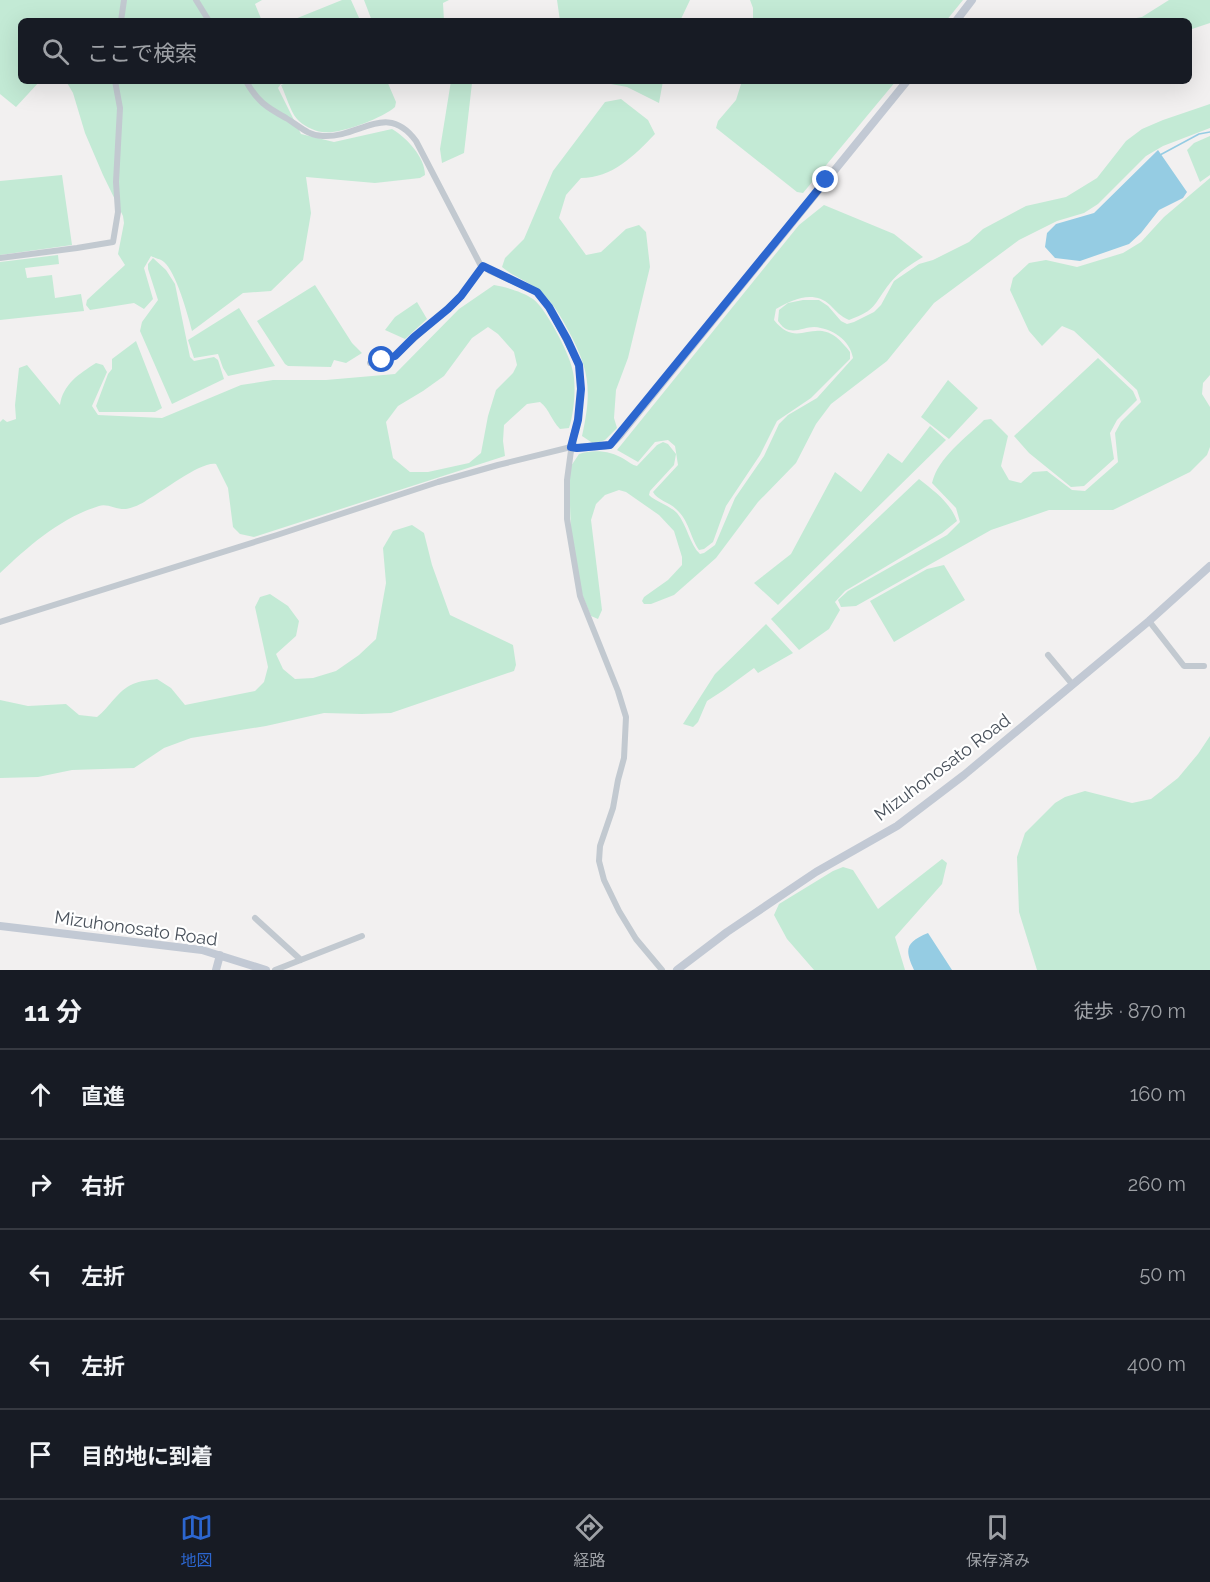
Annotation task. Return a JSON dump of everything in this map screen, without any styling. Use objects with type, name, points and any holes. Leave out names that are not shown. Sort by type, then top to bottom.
[{"type":"street","points":[[121,18],[124,0]]},
{"type":"street","points":[[196,0],[207,18]]},
{"type":"street","points":[[958,18],[972,0]]},
{"type":"street","points":[[0,258],[113,242],[118,212],[116,182],[120,108],[116,84]]},
{"type":"street","points":[[248,84],[265,106],[315,135],[334,135],[384,122],[394,122],[405,128],[416,141],[447,204],[483,266],[537,292],[549,307],[567,339],[579,365],[581,389],[578,420],[571,447],[566,507],[580,596],[626,717],[624,758],[600,846],[599,861],[604,880],[619,911],[636,939],[662,970]]},
{"type":"street","points":[[0,622],[438,482],[571,447],[610,445],[905,84]]},
{"type":"street","points":[[370,363],[395,356],[455,303],[483,266]]},
{"type":"street","name":"Mizuhonosato Road","points":[[677,970],[727,932],[816,872],[897,826],[964,775],[1073,685],[1210,566]]},
{"type":"street","points":[[1149,621],[1184,666],[1204,666]]},
{"type":"street","points":[[1048,655],[1073,685]]},
{"type":"street","points":[[255,918],[301,960]]},
{"type":"street","name":"Mizuhonosato Road","points":[[0,926],[202,950],[266,970]]},
{"type":"street","points":[[275,970],[362,936]]},
{"type":"street","points":[[216,970],[220,955]]},
{"type":"green space","points":[[0,0],[262,0],[255,4],[261,18],[18,18],[18,84],[37,84],[16,107],[0,94]]},
{"type":"green space","points":[[342,0],[351,0],[359,18],[297,18]]},
{"type":"green space","points":[[364,0],[449,0],[443,3],[444,18],[371,18]]},
{"type":"green space","points":[[557,0],[690,0],[681,18],[560,18]]},
{"type":"green space","points":[[750,0],[963,0],[948,18],[753,18]]},
{"type":"green space","points":[[1169,0],[1210,0],[1210,23],[1192,29],[1192,18],[1136,18]]},
{"type":"green space","points":[[68,84],[281,84],[278,88],[301,134],[334,142],[392,129],[403,137],[419,155],[425,175],[420,178],[375,183],[306,177],[311,213],[303,260],[271,291],[243,293],[192,331],[173,275],[164,262],[151,256],[144,268],[153,299],[144,309],[134,303],[90,310],[86,305],[87,300],[125,265],[118,254],[124,223],[123,216],[85,133],[73,93]]},
{"type":"green space","points":[[388,84],[396,102],[395,107],[389,111],[360,125],[339,131],[319,131],[297,119],[281,85]]},
{"type":"green space","points":[[451,84],[472,84],[464,153],[442,163],[440,149]]},
{"type":"green space","points":[[611,84],[662,84],[659,103],[627,87]]},
{"type":"green space","points":[[741,84],[894,84],[803,193],[797,192],[716,128],[718,121],[736,100]]},
{"type":"green space","points":[[621,99],[648,120],[655,134],[631,158],[612,170],[581,178],[566,195],[559,218],[586,255],[601,252],[626,229],[639,225],[646,232],[650,267],[628,358],[616,390],[614,418],[617,428],[605,440],[594,444],[582,436],[587,406],[587,381],[581,357],[568,330],[549,300],[541,292],[502,267],[505,258],[524,239],[553,171],[605,102]]},
{"type":"green space","points":[[1210,104],[1210,128],[1163,146],[1146,156],[1098,204],[1084,213],[1057,221],[1019,240],[934,303],[887,361],[831,404],[816,424],[796,463],[758,502],[716,558],[674,595],[651,604],[644,604],[642,601],[682,565],[682,557],[674,531],[659,515],[626,492],[619,490],[605,495],[596,504],[591,520],[602,610],[598,619],[591,616],[582,594],[571,534],[569,477],[571,466],[579,454],[596,451],[608,453],[637,466],[657,445],[663,442],[668,444],[676,454],[674,465],[649,495],[677,513],[697,550],[700,554],[704,553],[715,545],[735,498],[764,456],[779,424],[788,415],[817,398],[853,358],[844,341],[827,330],[814,327],[786,329],[778,321],[779,310],[788,303],[819,300],[828,306],[841,321],[847,324],[854,322],[874,312],[881,305],[894,281],[919,264],[933,260],[969,242],[983,229],[1026,206],[1066,197],[1097,178],[1126,141],[1142,129]]},
{"type":"green space","points":[[1210,136],[1210,175],[1200,182],[1187,150],[1194,143]]},
{"type":"green space","points":[[62,175],[72,245],[0,255],[0,181]]},
{"type":"green space","points":[[1210,178],[1210,375],[1203,383],[1202,394],[1210,407],[1210,447],[1207,455],[1190,472],[1113,510],[1049,510],[991,530],[856,606],[841,607],[838,600],[848,591],[947,535],[960,522],[956,508],[932,483],[946,456],[984,420],[991,419],[1008,436],[1001,466],[1009,480],[1021,483],[1033,472],[1047,471],[1072,490],[1085,491],[1118,462],[1115,433],[1121,422],[1141,402],[1137,390],[1074,331],[1062,326],[1042,346],[1029,331],[1010,290],[1013,278],[1029,263],[1046,260],[1077,267],[1123,253],[1141,242],[1164,217]]},
{"type":"green space","points":[[824,205],[894,234],[923,257],[897,275],[870,310],[849,320],[824,300],[817,298],[796,299],[776,309],[774,320],[782,328],[797,333],[827,332],[845,346],[850,352],[850,359],[811,398],[777,421],[760,455],[726,506],[713,542],[699,550],[680,513],[653,492],[678,465],[675,446],[668,440],[655,442],[638,462],[617,450],[799,225]]},
{"type":"green space","points":[[58,255],[59,264],[25,268],[27,278],[52,275],[55,298],[81,294],[84,311],[0,320],[0,262]]},
{"type":"green space","points":[[153,258],[166,270],[175,284],[190,357],[194,361],[214,357],[218,360],[224,379],[172,404],[140,331],[142,322],[158,300],[148,269],[148,264]]},
{"type":"green space","points":[[315,285],[352,343],[362,353],[346,363],[334,360],[331,367],[288,366],[257,321]]},
{"type":"green space","points":[[494,285],[519,292],[538,304],[556,331],[572,368],[574,398],[569,428],[560,429],[540,402],[527,404],[504,425],[505,456],[254,537],[240,534],[233,527],[228,488],[216,464],[209,464],[134,507],[123,509],[102,505],[71,518],[34,543],[0,573],[0,422],[3,419],[7,422],[16,419],[15,405],[19,368],[27,365],[60,405],[64,391],[73,380],[96,363],[103,365],[107,372],[92,406],[98,415],[162,418],[241,385],[273,380],[326,380],[395,374],[459,309]],"holes":[[[488,327],[498,334],[514,352],[517,365],[513,373],[496,390],[481,453],[469,463],[428,472],[410,472],[393,458],[386,422],[398,406],[444,376],[472,338]]]},
{"type":"green space","points":[[417,302],[427,319],[405,339],[385,330],[395,317]]},
{"type":"green space","points":[[239,308],[275,366],[228,376],[218,354],[194,358],[188,340]]},
{"type":"green space","points":[[136,341],[162,408],[155,412],[99,412],[96,406],[112,369],[112,359]]},
{"type":"green space","points":[[1098,358],[1133,391],[1137,400],[1117,420],[1110,433],[1114,459],[1084,486],[1071,487],[1029,453],[1014,436]]},
{"type":"green space","points":[[948,380],[978,408],[949,439],[921,417]]},
{"type":"green space","points":[[930,426],[946,440],[778,605],[754,583],[791,554],[835,472],[861,492],[888,453],[902,463]]},
{"type":"green space","points":[[919,479],[946,503],[957,521],[942,533],[845,591],[835,602],[840,610],[829,629],[799,650],[771,619]]},
{"type":"green space","points":[[412,525],[424,533],[432,565],[450,615],[513,645],[516,665],[514,671],[391,713],[324,713],[266,726],[191,738],[164,748],[134,768],[72,770],[38,777],[0,778],[0,700],[28,706],[66,704],[79,715],[97,717],[123,690],[133,684],[157,679],[171,688],[185,705],[255,691],[264,682],[268,667],[255,607],[260,597],[270,594],[288,606],[299,621],[296,636],[276,654],[283,669],[295,679],[313,678],[336,671],[359,655],[376,639],[386,583],[383,548],[393,531]]},
{"type":"green space","points":[[944,565],[965,600],[894,642],[870,601],[927,569]]},
{"type":"green space","points":[[766,624],[793,653],[758,673],[754,668],[707,701],[698,722],[693,727],[683,724],[715,674]]},
{"type":"green space","points":[[1210,736],[1210,970],[1037,970],[1019,912],[1017,857],[1025,833],[1055,803],[1065,797],[1085,791],[1132,803],[1151,799],[1178,778]]},
{"type":"green space","points":[[942,859],[947,863],[942,884],[895,937],[905,970],[814,970],[787,939],[774,915],[779,904],[843,867],[853,870],[878,909]]},
{"type":"water","points":[[1158,150],[1187,192],[1183,198],[1159,210],[1129,244],[1080,261],[1055,258],[1045,247],[1047,233],[1056,224],[1094,213]]},
{"type":"water","points":[[928,933],[952,970],[914,970],[909,957],[909,947],[915,940]]},
{"type":"waterway","points":[[1160,155],[1199,134],[1210,132]]},
{"type":"route","points":[[382,360],[395,356],[448,309],[461,296],[483,266],[537,292],[549,307],[567,339],[579,365],[581,389],[578,420],[571,447],[610,445],[826,180]]}]
